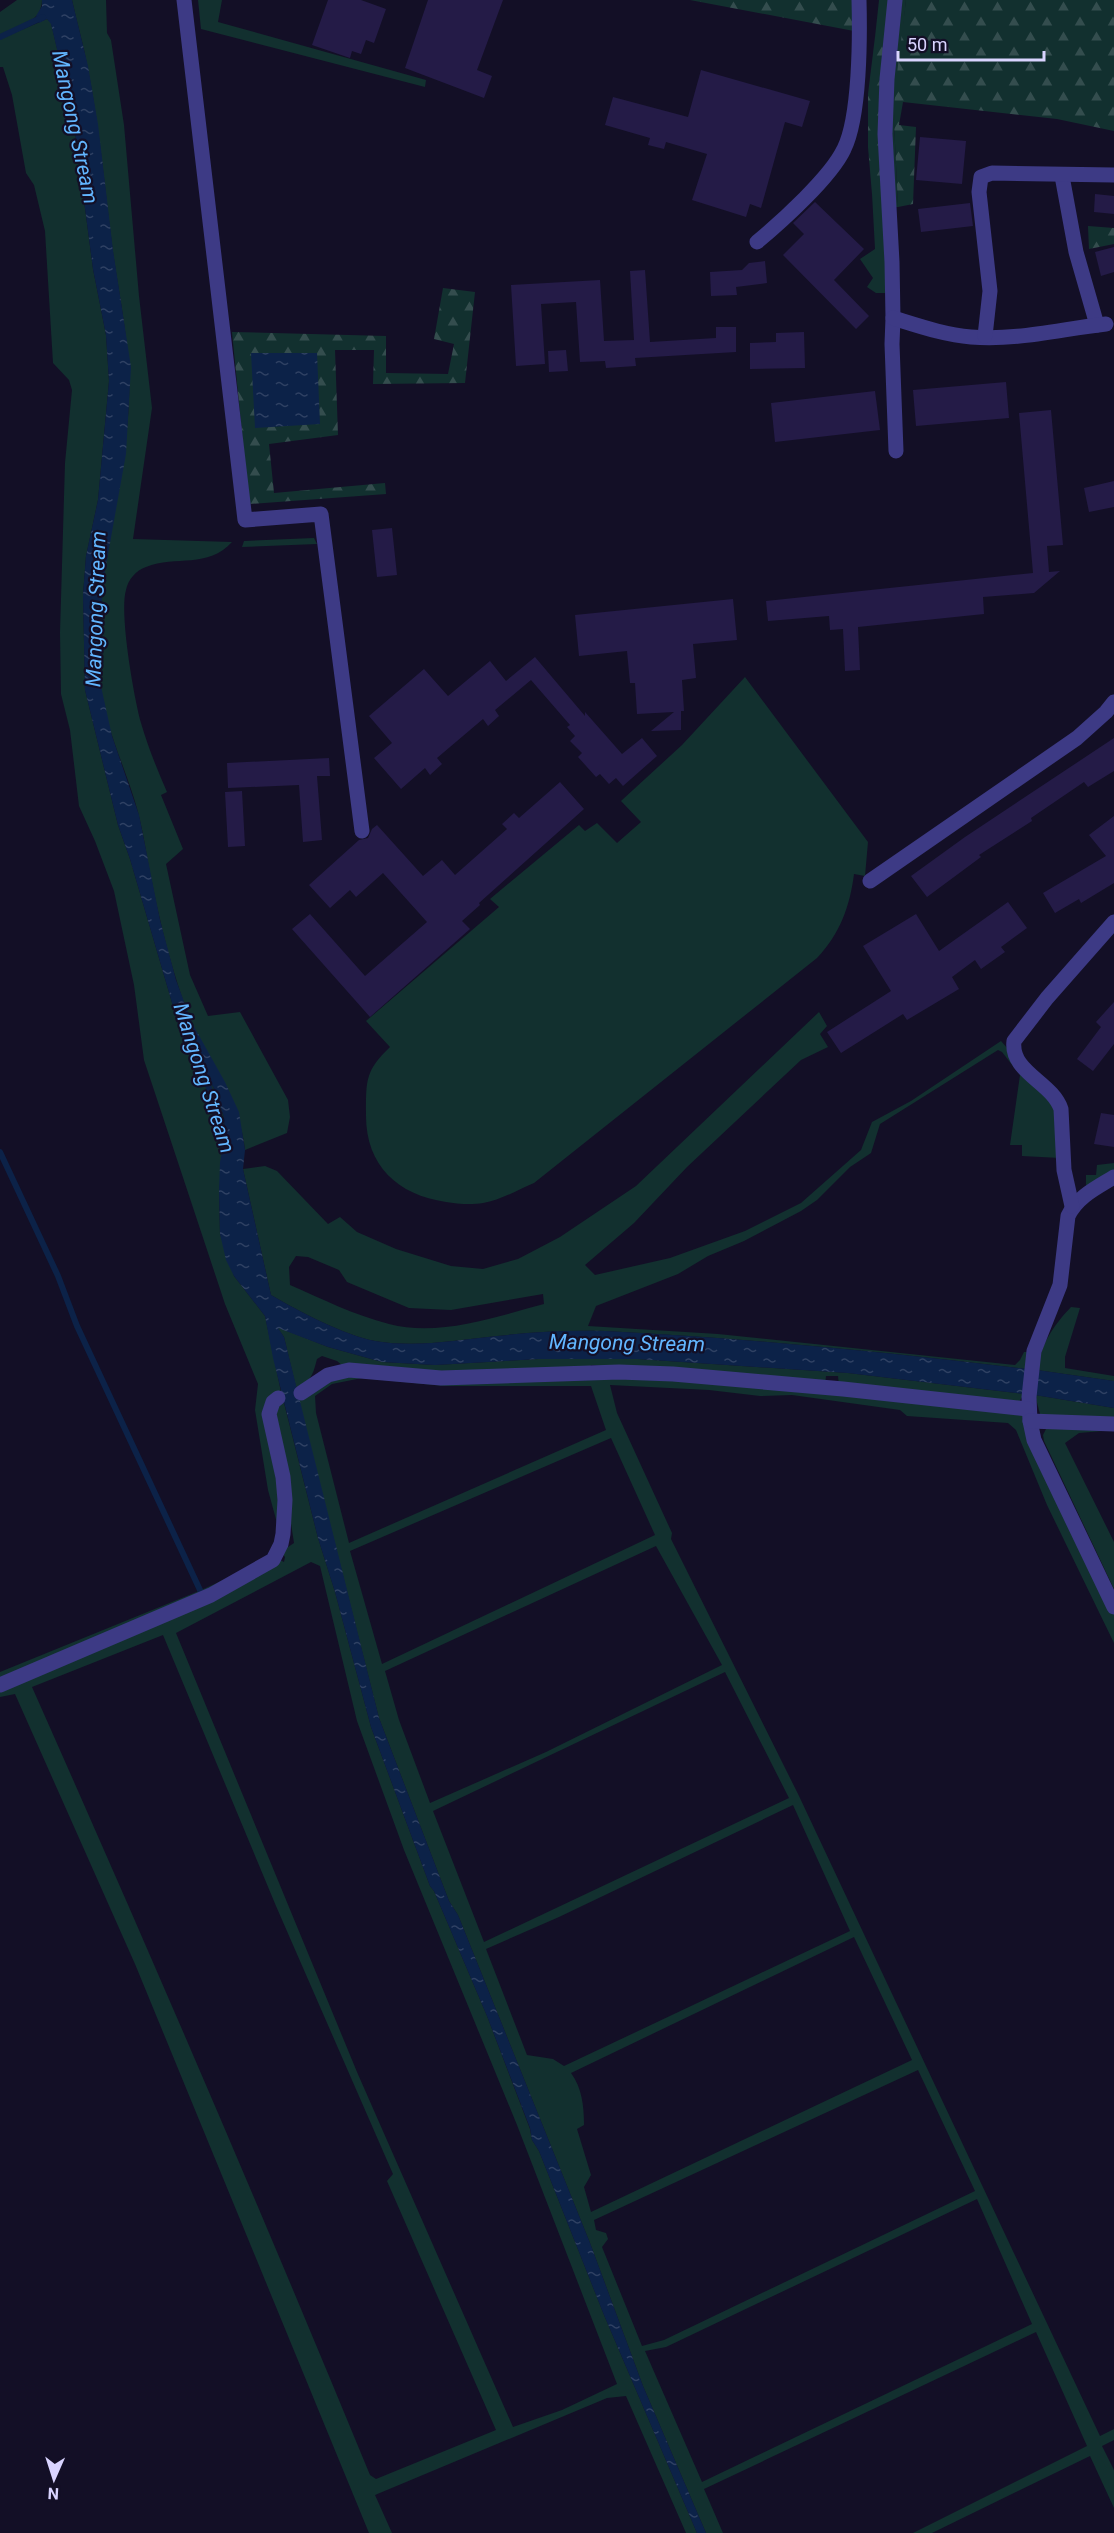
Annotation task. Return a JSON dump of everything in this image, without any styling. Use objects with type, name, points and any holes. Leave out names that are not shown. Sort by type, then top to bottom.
[{"type":"street","points":[[184,0],[245,520],[321,514],[362,831]]},
{"type":"street","points":[[757,242],[827,174],[844,150],[849,138],[857,74],[859,0]]},
{"type":"street","points":[[895,0],[885,110],[896,451]]},
{"type":"street","points":[[985,336],[990,291],[979,192],[981,177],[992,173],[1062,176],[1114,175]]},
{"type":"street","points":[[893,318],[934,330],[972,337],[1004,337],[1102,325],[1076,252],[1062,176]]},
{"type":"street","points":[[870,881],[1077,738],[1114,702]]},
{"type":"street","points":[[1072,1206],[1064,1170],[1061,1108],[1058,1099],[1017,1060],[1013,1050],[1014,1041],[1047,998],[1114,922]]},
{"type":"street","points":[[1114,1176],[1081,1198],[1072,1206],[1068,1216],[1060,1285],[1034,1352],[1029,1409],[1034,1440],[1114,1607]]},
{"type":"street","points":[[300,1393],[328,1375],[349,1370],[441,1378],[619,1372],[673,1374],[1029,1409],[1114,1424]]},
{"type":"street","points":[[0,1685],[211,1595],[273,1560],[281,1544],[285,1500],[284,1477],[269,1414],[273,1401],[278,1398]]},
{"type":"green space","points":[[17,0],[42,0],[41,8],[27,24],[0,36],[0,12]]},
{"type":"green space","points":[[72,0],[106,0],[107,33],[111,40],[124,125],[139,296],[152,408],[133,539],[232,542],[213,556],[157,564],[139,570],[127,586],[124,617],[131,676],[141,723],[167,792],[161,795],[183,849],[166,864],[190,975],[208,1016],[240,1012],[288,1100],[290,1117],[287,1133],[245,1150],[237,1116],[197,1035],[178,986],[159,917],[138,812],[109,728],[101,693],[98,641],[100,606],[127,434],[129,380],[124,325],[96,115]]},
{"type":"green space","points":[[198,0],[222,0],[218,22],[426,80],[425,87],[201,29]]},
{"type":"green space","points":[[690,0],[853,0],[854,31]]},
{"type":"green space","points":[[879,0],[891,0],[886,37],[875,37]]},
{"type":"green space","points":[[902,0],[906,0],[894,122],[898,207],[894,207],[889,121]]},
{"type":"green space","points":[[906,0],[1114,0],[1114,131],[1057,119],[903,102],[899,125],[916,127],[913,204],[898,207],[894,122],[895,90]]},
{"type":"green space","points":[[47,19],[51,23],[73,117],[93,269],[106,335],[109,381],[98,500],[86,556],[83,595],[85,690],[118,825],[180,1030],[188,1049],[214,1088],[224,1117],[225,1134],[219,1191],[220,1234],[234,1276],[265,1316],[281,1392],[270,1400],[280,1478],[280,1534],[268,1490],[255,1410],[258,1384],[225,1304],[144,1060],[134,985],[114,891],[79,806],[70,730],[61,694],[60,633],[65,463],[72,390],[69,380],[53,363],[45,231],[34,185],[26,173],[12,95],[3,67],[0,67],[0,39]]},
{"type":"green space","points":[[875,37],[886,37],[883,194],[872,194],[868,147],[868,94]]},
{"type":"green space","points":[[872,194],[883,194],[886,293],[876,293],[867,287],[873,278],[860,259],[875,249]]},
{"type":"green space","points":[[1088,226],[1114,228],[1114,244],[1089,249]]},
{"type":"green space","points":[[443,288],[475,292],[465,383],[373,384],[374,350],[335,350],[338,435],[269,444],[274,493],[385,483],[386,494],[249,504],[232,332],[386,336],[386,373],[448,374],[454,344],[434,339]]},
{"type":"green space","points":[[314,538],[317,544],[242,547],[244,541]]},
{"type":"green space","points":[[745,677],[868,842],[865,876],[854,874],[847,908],[832,939],[817,958],[534,1183],[496,1200],[469,1204],[428,1198],[399,1184],[378,1162],[371,1148],[367,1131],[367,1083],[376,1062],[390,1047],[366,1021],[499,907],[490,899],[579,825],[585,831],[597,823],[617,843],[641,822],[621,801],[682,745]]},
{"type":"green space","points":[[819,1012],[827,1026],[820,1034],[828,1047],[801,1060],[687,1167],[634,1223],[585,1265],[595,1275],[670,1258],[745,1231],[801,1203],[861,1150],[872,1122],[911,1101],[1001,1041],[1054,1102],[1060,1158],[1022,1156],[1022,1145],[1010,1145],[1020,1075],[998,1050],[880,1124],[871,1153],[850,1167],[817,1200],[801,1211],[744,1241],[708,1256],[678,1274],[596,1306],[588,1326],[718,1334],[1015,1365],[1024,1352],[1028,1352],[1026,1369],[816,1346],[605,1331],[538,1332],[421,1344],[391,1343],[363,1338],[322,1322],[271,1295],[243,1169],[265,1166],[277,1171],[328,1224],[340,1217],[357,1232],[396,1249],[451,1266],[483,1269],[518,1259],[560,1237],[636,1186]],"holes":[[[296,1256],[308,1257],[339,1270],[347,1282],[409,1308],[451,1310],[543,1294],[544,1304],[447,1327],[427,1328],[389,1324],[351,1311],[290,1285],[289,1267]]]},
{"type":"green space","points":[[1114,1163],[1114,1173],[1086,1186],[1086,1175],[1096,1175],[1097,1165]]},
{"type":"green space","points":[[1071,1307],[1080,1308],[1065,1357],[1065,1368],[1114,1376],[1114,1381],[1037,1370],[1041,1352],[1049,1336]]},
{"type":"green space","points":[[277,1327],[328,1347],[382,1362],[435,1365],[538,1359],[638,1359],[848,1373],[1024,1394],[1019,1402],[839,1386],[838,1376],[826,1376],[825,1385],[591,1365],[589,1371],[489,1374],[343,1366],[337,1361],[322,1356],[317,1359],[309,1379],[296,1387],[284,1337]]},
{"type":"green space","points":[[336,1377],[667,1377],[1024,1415],[1114,1610],[1114,1643],[1047,1505],[1016,1430],[1008,1423],[907,1416],[900,1410],[792,1395],[760,1396],[709,1390],[610,1385],[617,1413],[672,1533],[671,1539],[799,1796],[1100,2436],[1114,2429],[1114,2440],[1102,2446],[1114,2470],[1114,2508],[1090,2456],[932,2533],[913,2533],[1087,2446],[1036,2332],[704,2489],[723,2533],[706,2533],[643,2386],[590,2243],[458,1915],[449,1901],[379,1718],[298,1398]],"holes":[[[362,1378],[444,1386],[591,1386],[606,1430],[349,1543],[316,1413],[315,1396],[332,1384]],[[611,1438],[655,1535],[382,1664],[350,1551]],[[656,1546],[722,1665],[546,1752],[430,1803],[399,1720],[385,1671]],[[725,1672],[789,1798],[484,1942],[433,1811]],[[793,1805],[850,1931],[564,2066],[553,2059],[527,2055],[486,1949],[559,1917]],[[854,1937],[912,2060],[591,2212],[584,2187],[591,2175],[577,2129],[584,2125],[583,2104],[571,2073]],[[918,2070],[975,2191],[664,2340],[642,2346],[602,2247],[608,2239],[606,2233],[596,2230],[594,2220]],[[977,2199],[1032,2324],[702,2482],[645,2351],[666,2347]]]},
{"type":"green space","points":[[1035,1395],[1114,1408],[1114,1421],[1047,1417],[1040,1414]]},
{"type":"green space","points":[[280,1403],[284,1403],[318,1538],[371,1727],[430,1886],[487,2016],[530,2129],[532,2140],[539,2151],[604,2315],[697,2533],[686,2533],[626,2396],[607,2398],[375,2495],[392,2533],[369,2533],[135,1964],[15,1694],[0,1697],[0,1686],[280,1560],[284,1562],[283,1544],[288,1547],[294,1543],[274,1415]],"holes":[[[311,1562],[320,1566],[357,1721],[404,1850],[517,2125],[617,2384],[562,2410],[513,2427],[357,2072],[176,1633]],[[163,1635],[276,1906],[393,2174],[387,2181],[496,2430],[376,2479],[370,2475],[204,2080],[32,1687]]]},
{"type":"green space","points":[[1047,1427],[1114,1430],[1079,1433],[1065,1443],[1114,1542],[1114,1589],[1044,1441],[1043,1435]]},
{"type":"green space","points":[[270,1559],[264,1564],[0,1681],[0,1672],[199,1591]]},
{"type":"water","points":[[42,0],[72,0],[88,66],[98,124],[113,250],[131,367],[126,454],[105,571],[100,619],[99,677],[112,736],[139,815],[160,920],[176,980],[192,1023],[239,1112],[245,1150],[243,1169],[271,1295],[336,1328],[363,1338],[391,1343],[436,1343],[551,1332],[605,1331],[816,1346],[1026,1369],[1024,1394],[848,1373],[638,1359],[538,1359],[435,1365],[382,1362],[328,1347],[278,1328],[284,1337],[379,1718],[449,1901],[458,1915],[590,2243],[643,2386],[706,2533],[697,2533],[604,2315],[539,2151],[532,2140],[530,2128],[487,2016],[430,1886],[371,1727],[318,1538],[273,1358],[265,1316],[234,1276],[226,1260],[220,1234],[219,1191],[220,1162],[225,1134],[224,1117],[214,1088],[188,1049],[180,1030],[118,825],[85,690],[83,595],[86,556],[98,500],[109,381],[106,335],[93,269],[73,117],[51,24],[47,19],[39,23],[36,16],[42,6]]},
{"type":"water","points":[[251,353],[317,353],[320,424],[255,428]]},
{"type":"water","points":[[1037,1370],[1114,1381],[1114,1408],[1035,1395]]},
{"type":"building","points":[[328,0],[361,0],[386,9],[374,43],[366,40],[361,54],[352,51],[350,58],[312,45]]},
{"type":"building","points":[[428,0],[503,0],[477,70],[492,76],[484,98],[405,68]]},
{"type":"building","points":[[701,70],[810,101],[802,127],[785,122],[761,208],[750,204],[746,217],[692,200],[707,154],[666,142],[664,149],[648,145],[650,138],[605,125],[613,97],[688,117]]},
{"type":"building","points":[[920,137],[966,141],[962,184],[916,180]]},
{"type":"building","points":[[1095,194],[1114,196],[1114,214],[1094,212]]},
{"type":"building","points":[[815,202],[864,249],[834,280],[869,316],[856,329],[783,255],[804,234],[793,223]]},
{"type":"building","points":[[970,203],[973,226],[921,232],[918,209]]},
{"type":"building","points":[[1114,247],[1114,272],[1101,276],[1095,252]]},
{"type":"building","points":[[765,261],[767,283],[736,287],[737,295],[711,296],[710,272],[742,270],[749,263]]},
{"type":"building","points":[[645,270],[650,342],[716,338],[716,327],[736,327],[736,352],[635,358],[636,366],[606,368],[605,361],[580,362],[576,302],[541,304],[545,364],[516,366],[511,285],[600,280],[604,341],[634,340],[630,271]]},
{"type":"building","points":[[804,332],[805,368],[750,369],[750,343],[776,342],[776,333]]},
{"type":"building","points":[[566,350],[568,371],[549,372],[548,351]]},
{"type":"building","points":[[1006,382],[1009,418],[916,426],[913,390]]},
{"type":"building","points":[[875,391],[880,430],[775,442],[771,403]]},
{"type":"building","points":[[1051,410],[1063,545],[1047,546],[1049,572],[1060,571],[1034,593],[983,597],[984,614],[858,627],[860,670],[845,671],[843,629],[830,630],[829,616],[768,621],[766,601],[1033,573],[1019,413]]},
{"type":"building","points":[[1114,481],[1114,507],[1089,512],[1084,488]]},
{"type":"building","points":[[392,528],[397,575],[377,577],[372,530]]},
{"type":"building","points":[[733,599],[737,640],[693,644],[696,678],[682,680],[684,711],[681,711],[681,730],[651,731],[674,712],[637,714],[635,683],[630,683],[627,651],[579,656],[575,615]]},
{"type":"building","points":[[535,657],[585,716],[585,712],[622,754],[642,738],[657,756],[623,786],[616,778],[609,784],[600,774],[596,777],[578,757],[582,753],[570,741],[575,736],[567,727],[570,725],[531,680],[495,710],[499,716],[488,726],[483,719],[437,758],[442,764],[430,775],[425,768],[401,789],[374,758],[392,743],[369,716],[424,669],[448,696],[490,661],[506,681]]},
{"type":"building","points":[[1114,738],[1114,771],[1088,787],[1084,782],[1031,818],[1032,821],[979,855],[981,857],[927,897],[911,876],[965,837]]},
{"type":"building","points":[[329,758],[330,776],[317,776],[322,840],[303,842],[299,785],[228,788],[227,763]]},
{"type":"building","points":[[560,782],[584,809],[479,903],[480,905],[462,921],[470,929],[370,1017],[292,929],[310,914],[365,976],[427,922],[383,873],[356,897],[350,890],[330,908],[309,885],[359,840],[368,838],[372,829],[377,825],[423,876],[442,860],[455,875],[507,829],[502,824],[514,813],[519,818]]},
{"type":"building","points":[[242,791],[245,846],[228,847],[225,792]]},
{"type":"building","points":[[1114,816],[1114,883],[1081,903],[1079,899],[1055,913],[1043,893],[1106,856],[1089,835]]},
{"type":"building","points":[[1008,902],[1027,928],[1001,947],[1005,952],[981,969],[975,960],[952,977],[959,989],[907,1020],[903,1014],[841,1053],[827,1032],[891,991],[863,946],[916,914],[939,951]]},
{"type":"building","points":[[1114,1002],[1114,1044],[1093,1071],[1077,1059],[1101,1027],[1096,1022]]},
{"type":"building","points":[[1101,1113],[1114,1115],[1114,1147],[1094,1144]]},
{"type":"waterway","points":[[0,37],[43,17]]},
{"type":"waterway","name":"Mangong Stream","points":[[203,1069],[227,1145]]},
{"type":"waterway","points":[[0,1152],[58,1276],[77,1326],[200,1590]]}]
